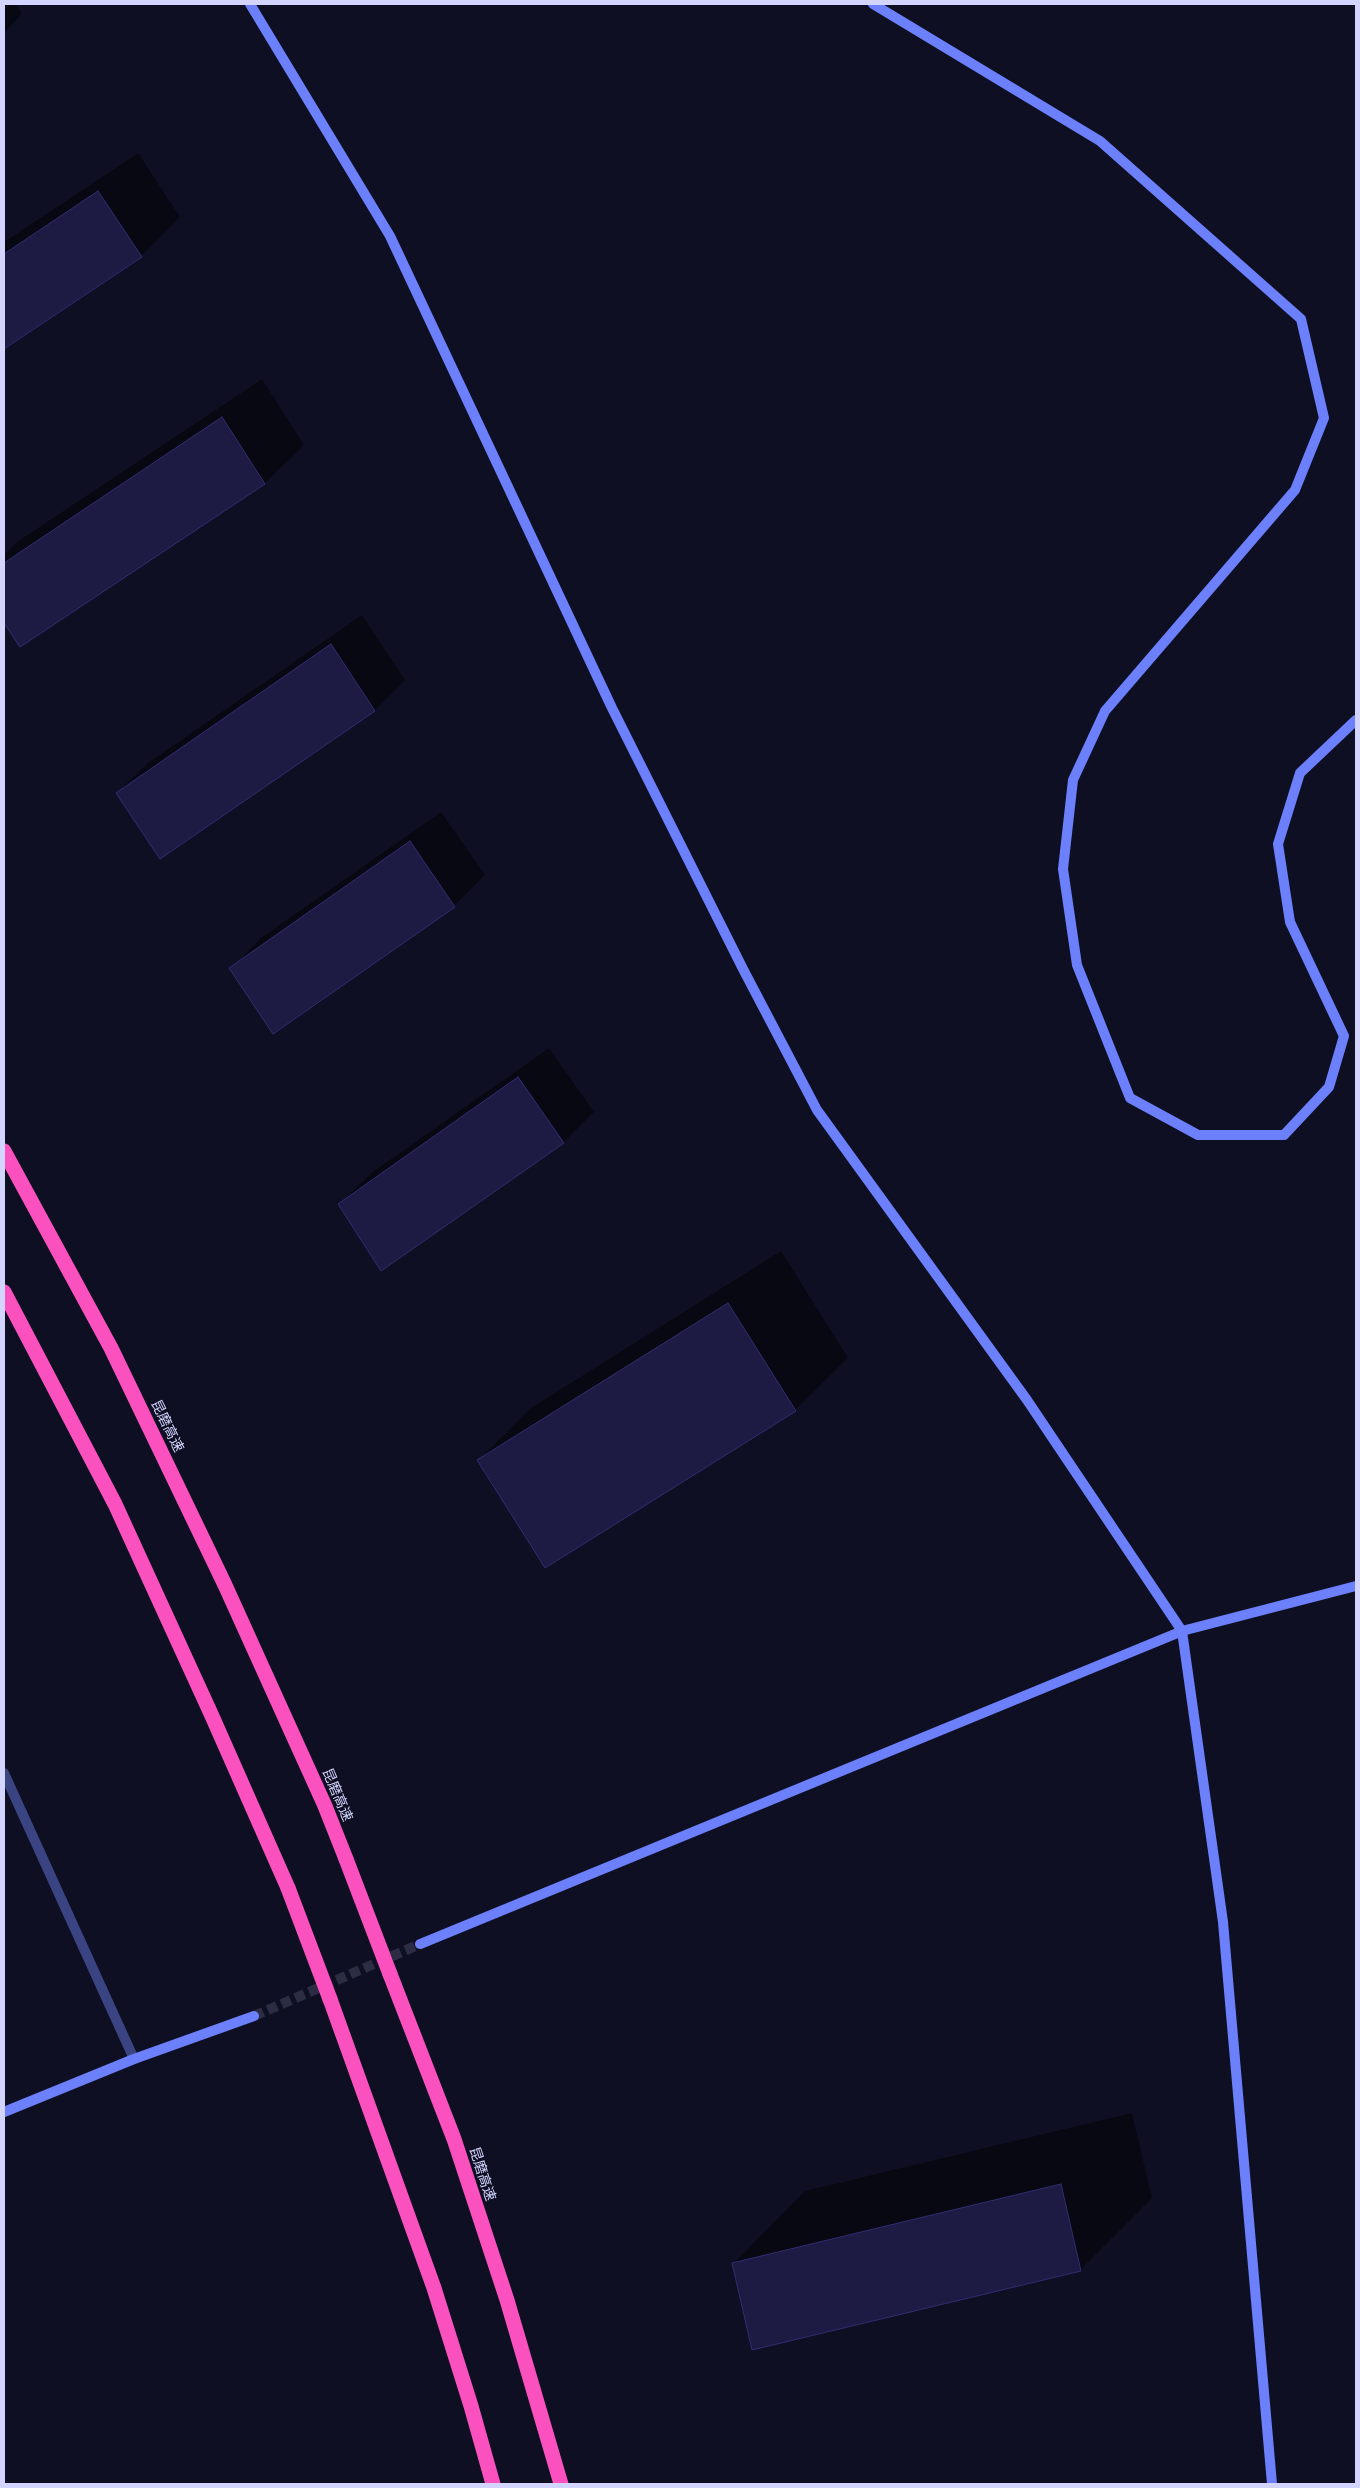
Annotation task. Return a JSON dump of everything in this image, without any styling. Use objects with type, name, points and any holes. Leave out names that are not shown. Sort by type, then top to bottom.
[{"type":"highway","name":"昆磨高速","points":[[4,1151],[128,1383],[225,1585],[325,1806],[454,2139],[507,2300],[561,2484]]},
{"type":"highway","points":[[4,1292],[115,1504],[288,1888],[434,2288],[472,2406],[493,2484]]},
{"type":"street","points":[[250,4],[390,236],[612,708],[743,969],[817,1110],[1027,1400],[1182,1631],[1223,1922],[1272,2484]]},
{"type":"street","points":[[873,4],[1100,141],[1301,319],[1324,418],[1295,490],[1105,712],[1073,780],[1063,869],[1077,965],[1130,1098],[1198,1135],[1284,1135],[1329,1087],[1344,1036],[1290,922],[1278,844],[1300,773],[1356,720]]},
{"type":"street","points":[[420,1944],[1182,1631],[1356,1586]]},
{"type":"street","points":[[4,1773],[134,2059]]},
{"type":"street","points":[[4,2112],[134,2059],[254,2016]]},
{"type":"building","points":[[98,191],[142,257],[4,349],[4,254]]},
{"type":"building","points":[[222,417],[265,484],[20,647],[4,623],[4,563]]},
{"type":"building","points":[[331,644],[375,711],[160,859],[116,793]]},
{"type":"building","points":[[410,841],[455,907],[273,1034],[229,968]]},
{"type":"building","points":[[518,1077],[564,1143],[381,1271],[338,1204]]},
{"type":"building","points":[[728,1303],[796,1411],[545,1568],[477,1460]]},
{"type":"building","points":[[1061,2184],[1081,2271],[752,2350],[732,2263]]},
{"type":"tunnel","points":[[254,2016],[420,1944]]}]
